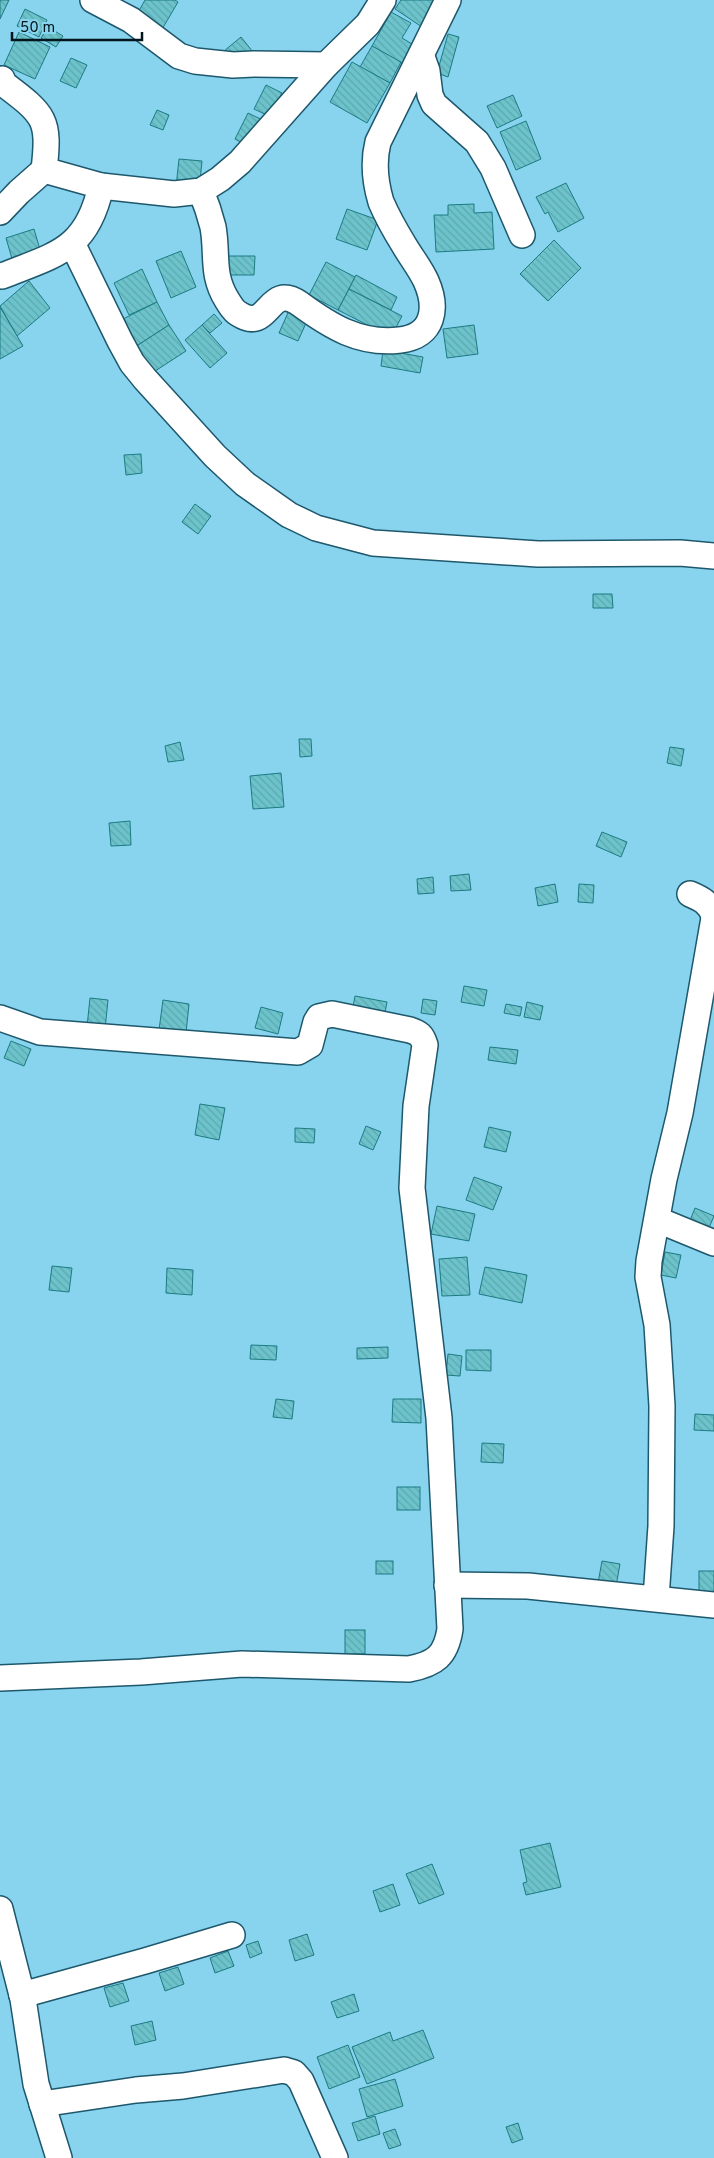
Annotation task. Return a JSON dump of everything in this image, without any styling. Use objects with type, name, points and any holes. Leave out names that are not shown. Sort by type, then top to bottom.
[{"type":"street","points":[[93,0],[131,20],[179,56],[195,61],[233,66],[254,64],[326,65]]},
{"type":"street","points":[[44,170],[101,186],[174,194],[201,191],[220,179],[240,162],[326,65],[368,24],[383,0]]},
{"type":"street","points":[[201,191],[209,210],[213,230],[216,278],[234,311],[243,317],[255,320],[275,301],[283,298],[294,300],[339,330],[370,340],[404,340],[424,330],[432,316],[430,291],[381,201],[373,165],[378,142],[422,57],[448,0]]},
{"type":"street","points":[[422,57],[427,71],[430,95],[434,104],[477,142],[493,168],[522,234]]},
{"type":"street","points":[[0,212],[44,170],[47,136],[45,126],[30,103],[4,84],[2,79]]},
{"type":"street","points":[[1,275],[50,257],[72,243],[96,210],[101,186]]},
{"type":"street","points":[[72,243],[132,363],[221,461],[245,484],[289,515],[316,528],[373,543],[538,554],[680,553],[714,556]]},
{"type":"street","points":[[656,1598],[661,1526],[662,1406],[657,1325],[648,1277],[649,1261],[664,1179],[680,1113],[714,916],[711,908],[703,900],[690,894]]},
{"type":"street","points":[[0,1018],[40,1032],[298,1052],[310,1045],[319,1017],[332,1014],[410,1030],[419,1033],[423,1037],[425,1045],[416,1106],[412,1188],[439,1418],[450,1628],[448,1641],[439,1657],[421,1667],[391,1669],[317,1664],[242,1664],[141,1672],[0,1678]]},
{"type":"street","points":[[658,1220],[714,1243]]},
{"type":"street","points":[[447,1584],[528,1586],[714,1605]]},
{"type":"street","points":[[0,1909],[22,1995],[36,2084],[59,2158]]},
{"type":"street","points":[[22,1995],[232,1935]]},
{"type":"street","points":[[42,2104],[136,2090],[183,2086],[284,2070],[294,2073],[301,2081],[335,2158]]},
{"type":"building","points":[[0,0],[9,0],[0,19]]},
{"type":"building","points":[[145,0],[175,0],[178,2],[161,31],[136,16]]},
{"type":"building","points":[[401,0],[434,0],[444,7],[428,31],[395,9]]},
{"type":"building","points":[[25,9],[47,20],[39,37],[17,26]]},
{"type":"building","points":[[391,12],[411,23],[402,38],[417,47],[407,66],[372,46]]},
{"type":"building","points":[[48,27],[63,36],[56,47],[41,38]]},
{"type":"building","points":[[19,32],[50,47],[35,79],[4,65]]},
{"type":"building","points":[[448,34],[459,37],[448,77],[437,73]]},
{"type":"building","points":[[241,37],[253,52],[236,65],[224,51]]},
{"type":"building","points":[[372,46],[401,62],[390,83],[360,67]]},
{"type":"building","points":[[71,58],[87,65],[76,88],[60,81]]},
{"type":"building","points":[[352,62],[390,83],[367,123],[330,102]]},
{"type":"building","points":[[266,85],[282,93],[269,116],[254,109]]},
{"type":"building","points":[[513,95],[522,116],[497,128],[487,106]]},
{"type":"building","points":[[157,110],[169,115],[163,130],[150,125]]},
{"type":"building","points":[[248,113],[271,124],[258,151],[235,139]]},
{"type":"building","points":[[526,121],[541,159],[516,170],[500,132]]},
{"type":"building","points":[[179,159],[202,161],[199,190],[176,187]]},
{"type":"building","points":[[566,183],[584,218],[558,232],[548,212],[545,214],[536,197]]},
{"type":"building","points":[[474,204],[474,213],[492,212],[494,249],[436,252],[434,215],[448,215],[448,205]]},
{"type":"building","points":[[347,209],[378,220],[367,250],[336,239]]},
{"type":"building","points":[[34,229],[43,260],[15,269],[6,238]]},
{"type":"building","points":[[554,240],[581,268],[548,301],[520,274]]},
{"type":"building","points":[[181,251],[196,287],[171,298],[156,261]]},
{"type":"building","points":[[228,256],[255,256],[254,275],[227,275]]},
{"type":"building","points":[[326,262],[355,277],[338,310],[309,295]]},
{"type":"building","points":[[142,269],[157,302],[129,315],[114,283]]},
{"type":"building","points":[[356,275],[397,297],[391,310],[349,289]]},
{"type":"building","points":[[29,281],[50,308],[17,336],[0,306]]},
{"type":"building","points":[[349,289],[402,316],[391,337],[338,310]]},
{"type":"building","points":[[157,302],[169,325],[135,347],[121,320]]},
{"type":"building","points":[[291,306],[310,314],[298,341],[279,333]]},
{"type":"building","points":[[0,307],[23,346],[0,359]]},
{"type":"building","points":[[214,314],[222,323],[210,333],[202,325]]},
{"type":"building","points":[[169,325],[186,351],[152,373],[135,347]]},
{"type":"building","points":[[202,325],[227,353],[210,368],[185,340]]},
{"type":"building","points":[[474,325],[478,354],[447,358],[443,329]]},
{"type":"building","points":[[383,350],[423,357],[420,373],[381,366]]},
{"type":"building","points":[[141,454],[142,473],[126,475],[124,455]]},
{"type":"building","points":[[195,504],[211,516],[198,534],[182,522]]},
{"type":"building","points":[[593,594],[612,594],[613,608],[593,608]]},
{"type":"building","points":[[299,739],[311,739],[312,756],[300,757]]},
{"type":"building","points":[[180,742],[184,760],[168,762],[165,746]]},
{"type":"building","points":[[670,747],[684,749],[681,766],[667,763]]},
{"type":"building","points":[[281,773],[284,807],[253,809],[250,776]]},
{"type":"building","points":[[130,821],[131,845],[111,846],[109,823]]},
{"type":"building","points":[[602,832],[627,842],[621,857],[596,846]]},
{"type":"building","points":[[469,874],[471,890],[451,891],[450,876]]},
{"type":"building","points":[[433,877],[434,893],[418,894],[417,879]]},
{"type":"building","points":[[555,884],[558,902],[538,906],[535,888]]},
{"type":"building","points":[[579,884],[594,885],[593,903],[578,902]]},
{"type":"building","points":[[464,986],[487,990],[484,1006],[461,1002]]},
{"type":"building","points":[[355,996],[387,1002],[384,1018],[352,1012]]},
{"type":"building","points":[[90,998],[108,1000],[105,1029],[87,1027]]},
{"type":"building","points":[[423,999],[437,1001],[435,1015],[421,1013]]},
{"type":"building","points":[[163,1000],[189,1004],[186,1033],[159,1030]]},
{"type":"building","points":[[527,1002],[543,1006],[540,1020],[524,1017]]},
{"type":"building","points":[[506,1004],[522,1007],[520,1016],[504,1013]]},
{"type":"building","points":[[261,1007],[283,1013],[278,1034],[255,1028]]},
{"type":"building","points":[[11,1041],[31,1049],[24,1066],[4,1058]]},
{"type":"building","points":[[490,1047],[518,1050],[516,1064],[488,1060]]},
{"type":"building","points":[[200,1104],[225,1108],[219,1140],[195,1135]]},
{"type":"building","points":[[366,1126],[381,1132],[373,1150],[359,1144]]},
{"type":"building","points":[[489,1127],[511,1132],[506,1152],[484,1147]]},
{"type":"building","points":[[295,1128],[315,1129],[314,1143],[295,1142]]},
{"type":"building","points":[[474,1177],[502,1187],[493,1210],[466,1200]]},
{"type":"building","points":[[437,1206],[475,1214],[469,1241],[431,1234]]},
{"type":"building","points":[[695,1208],[714,1216],[708,1230],[689,1223]]},
{"type":"building","points":[[665,1252],[681,1255],[676,1278],[661,1275]]},
{"type":"building","points":[[467,1257],[470,1295],[442,1296],[439,1259]]},
{"type":"building","points":[[52,1266],[72,1268],[69,1292],[49,1290]]},
{"type":"building","points":[[485,1267],[527,1275],[522,1303],[479,1294]]},
{"type":"building","points":[[167,1268],[193,1270],[192,1295],[166,1293]]},
{"type":"building","points":[[251,1345],[277,1346],[276,1360],[250,1359]]},
{"type":"building","points":[[388,1347],[388,1358],[357,1359],[357,1348]]},
{"type":"building","points":[[466,1350],[491,1350],[491,1371],[466,1370]]},
{"type":"building","points":[[448,1354],[462,1356],[460,1376],[446,1375]]},
{"type":"building","points":[[276,1399],[294,1401],[292,1419],[273,1417]]},
{"type":"building","points":[[393,1399],[421,1399],[421,1423],[392,1422]]},
{"type":"building","points":[[695,1414],[714,1415],[714,1431],[694,1430]]},
{"type":"building","points":[[482,1443],[504,1444],[503,1463],[481,1462]]},
{"type":"building","points":[[397,1487],[420,1487],[420,1510],[397,1510]]},
{"type":"building","points":[[376,1561],[393,1561],[393,1574],[376,1574]]},
{"type":"building","points":[[602,1561],[620,1564],[616,1586],[598,1583]]},
{"type":"building","points":[[699,1571],[714,1571],[714,1595],[699,1595]]},
{"type":"building","points":[[345,1630],[365,1630],[365,1654],[345,1654]]},
{"type":"building","points":[[550,1843],[561,1887],[526,1895],[523,1883],[527,1882],[520,1850]]},
{"type":"building","points":[[432,1864],[444,1894],[419,1904],[406,1874]]},
{"type":"building","points":[[393,1884],[400,1905],[380,1912],[373,1891]]},
{"type":"building","points":[[307,1934],[314,1955],[295,1961],[289,1940]]},
{"type":"building","points":[[258,1941],[262,1953],[250,1958],[246,1945]]},
{"type":"building","points":[[228,1951],[234,1966],[215,1973],[210,1958]]},
{"type":"building","points":[[178,1967],[184,1984],[165,1991],[159,1973]]},
{"type":"building","points":[[123,1983],[129,2001],[110,2007],[104,1988]]},
{"type":"building","points":[[354,1994],[359,2011],[337,2018],[331,2002]]},
{"type":"building","points":[[152,2021],[156,2040],[135,2045],[131,2026]]},
{"type":"building","points":[[423,2030],[434,2058],[367,2084],[352,2047],[390,2032],[393,2041]]},
{"type":"building","points":[[348,2045],[360,2077],[329,2089],[317,2057]]},
{"type":"building","points":[[395,2079],[403,2106],[367,2117],[359,2089]]},
{"type":"building","points":[[375,2116],[380,2134],[358,2141],[352,2123]]},
{"type":"building","points":[[518,2123],[523,2139],[512,2143],[506,2127]]},
{"type":"building","points":[[395,2129],[401,2145],[389,2149],[383,2133]]}]
